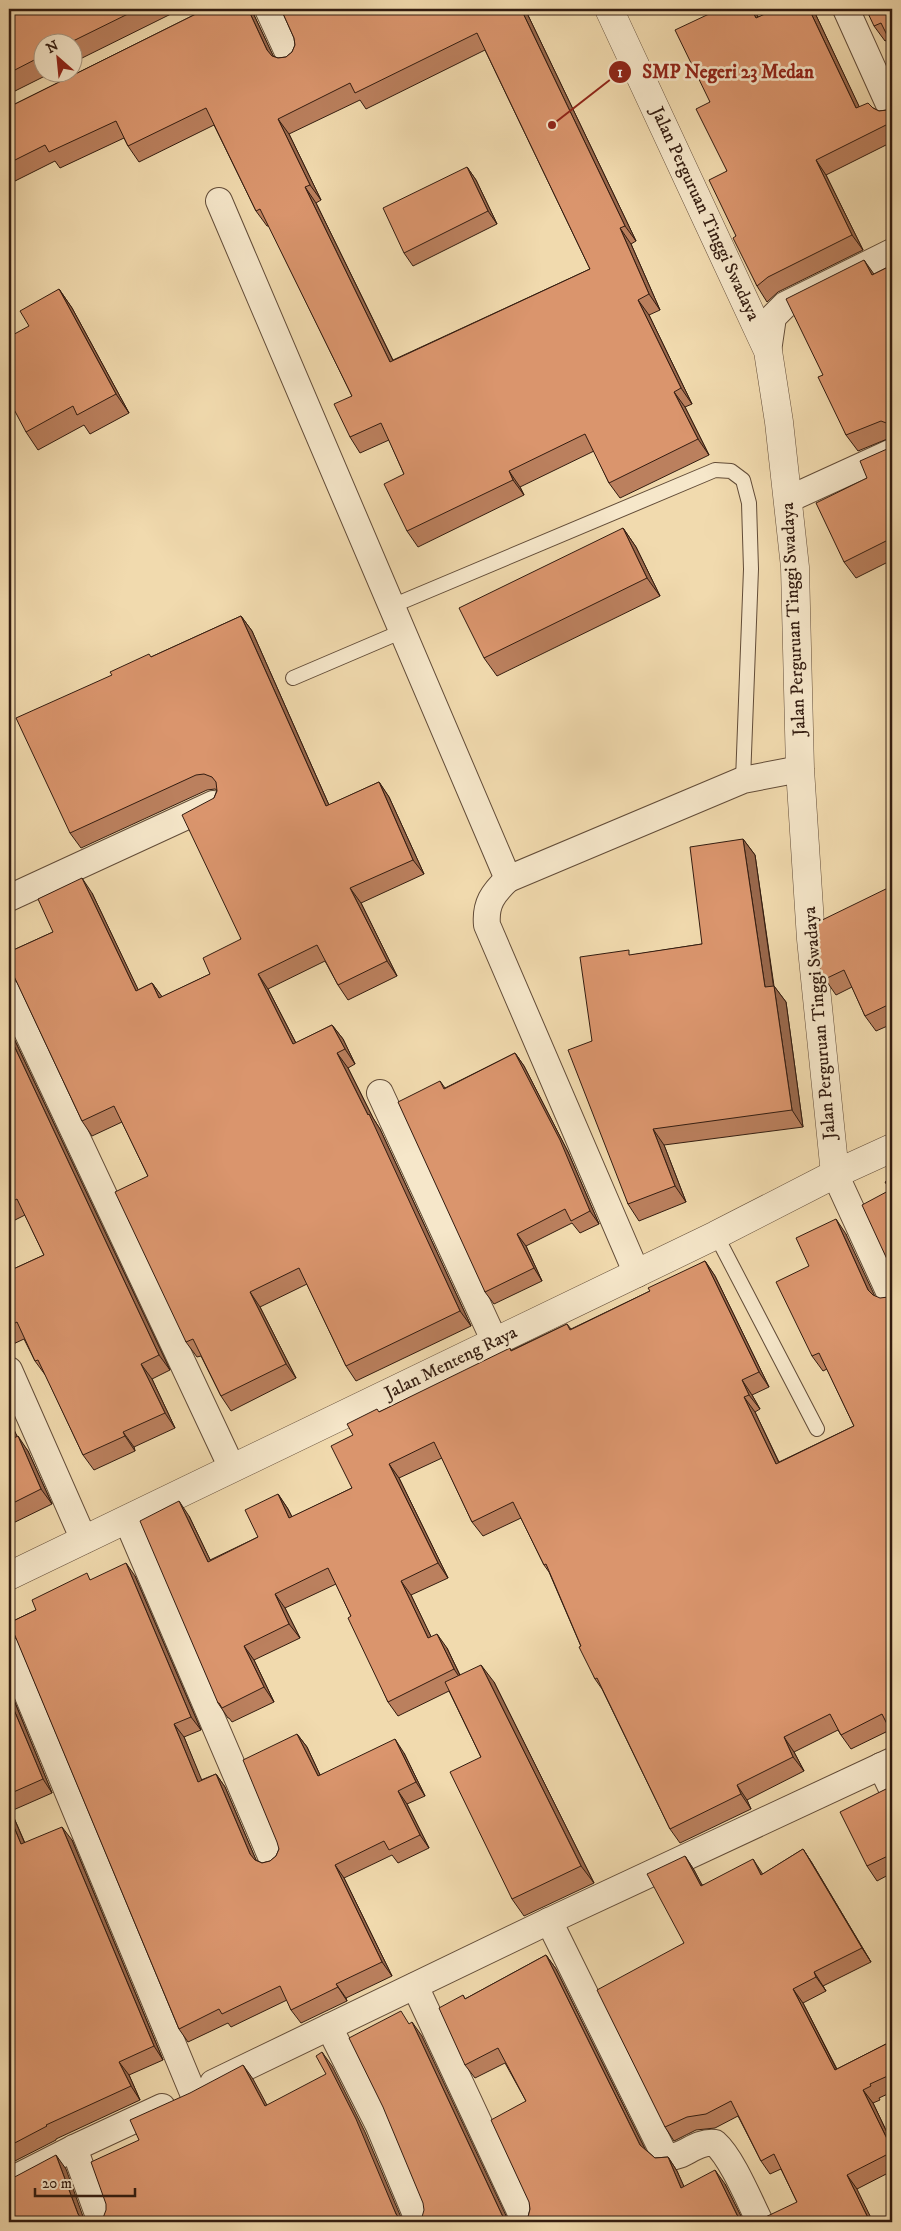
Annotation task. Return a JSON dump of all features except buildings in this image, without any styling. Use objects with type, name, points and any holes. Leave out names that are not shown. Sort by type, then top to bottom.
[{"type":"street","points":[[268,9],[291,59]]},
{"type":"street","name":"Jalan Perguruan Tinggi Swadaya","points":[[609,9],[768,351],[780,422],[795,567],[800,769],[811,939],[835,1174]]},
{"type":"street","points":[[846,9],[892,111]]},
{"type":"street","points":[[219,202],[508,879]]},
{"type":"street","points":[[768,351],[773,317],[785,305],[892,252]]},
{"type":"street","points":[[788,499],[892,452]]},
{"type":"street","points":[[637,1274],[486,925],[486,911],[496,891],[508,879],[743,780],[800,769]]},
{"type":"street","points":[[9,898],[213,804]]},
{"type":"street","points":[[9,993],[232,1468]]},
{"type":"street","points":[[380,1093],[495,1342]]},
{"type":"street","name":"Jalan Menteng Raya","points":[[9,1576],[637,1274],[835,1174],[892,1148]]},
{"type":"street","points":[[835,1174],[892,1298]]},
{"type":"street","points":[[9,1370],[84,1540]]},
{"type":"street","points":[[127,1520],[273,1861]]},
{"type":"street","points":[[9,1650],[193,2093]]},
{"type":"street","points":[[9,2181],[74,2148],[193,2093],[549,1921],[887,1763],[892,1789]]},
{"type":"street","points":[[549,1921],[663,2152],[669,2157],[674,2157],[699,2144],[715,2143],[728,2161],[760,2222]]},
{"type":"street","points":[[416,1986],[525,2222]]},
{"type":"street","points":[[329,2027],[379,2126],[419,2222]]},
{"type":"street","points":[[74,2148],[101,2222]]},
{"type":"lane","points":[[392,606],[715,470],[731,471],[743,480],[749,503],[751,569],[743,780]]},
{"type":"lane","points":[[293,678],[402,630]]},
{"type":"lane","points":[[716,1235],[817,1429]]},
{"type":"place","name":"SMP Negeri 23 Medan","points":[[552,125]]}]
